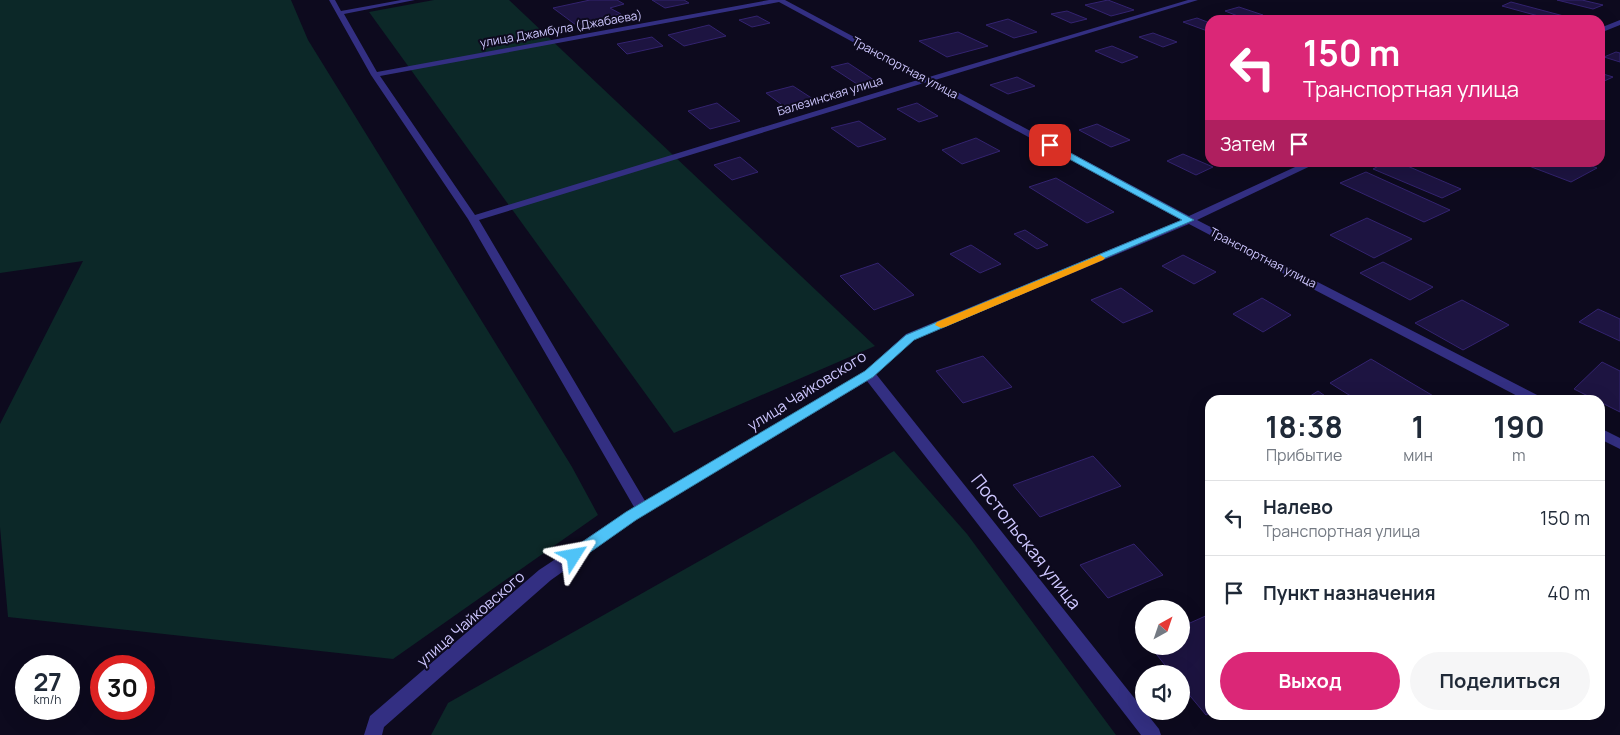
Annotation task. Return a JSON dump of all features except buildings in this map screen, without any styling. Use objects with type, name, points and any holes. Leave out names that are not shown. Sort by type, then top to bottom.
[{"type":"street","points":[[332,0],[375,75],[473,220],[643,510]]},
{"type":"street","points":[[340,13],[412,0]]},
{"type":"street","name":"улица Джамбула (Джабаева)","points":[[375,75],[780,0]]},
{"type":"street","name":"Транспортная улица","points":[[780,0],[1189,220],[1526,395]]},
{"type":"street","name":"Балезинская улица","points":[[473,220],[927,80],[1195,0]]},
{"type":"street","points":[[1605,29],[1620,22]]},
{"type":"street","name":"улица Чайковского","points":[[374,735],[376,722],[545,575],[643,510],[869,374],[910,338],[1189,220],[1304,167]]},
{"type":"street","name":"Постольская улица","points":[[869,374],[1152,735]]},
{"type":"street","points":[[1605,436],[1620,444]]},
{"type":"green space","points":[[0,0],[291,0],[308,40],[572,467],[598,515],[393,659],[8,617],[0,527],[0,424],[83,261],[0,273]]},
{"type":"green space","points":[[434,0],[509,0],[875,346],[674,433],[369,12]]},
{"type":"green space","points":[[894,451],[967,534],[1116,735],[431,735],[448,703]]},
{"type":"slow traffic","points":[[941,325],[1100,258]]},
{"type":"route","points":[[574,556],[631,516],[869,374],[910,338],[1189,220],[1050,145]]}]
